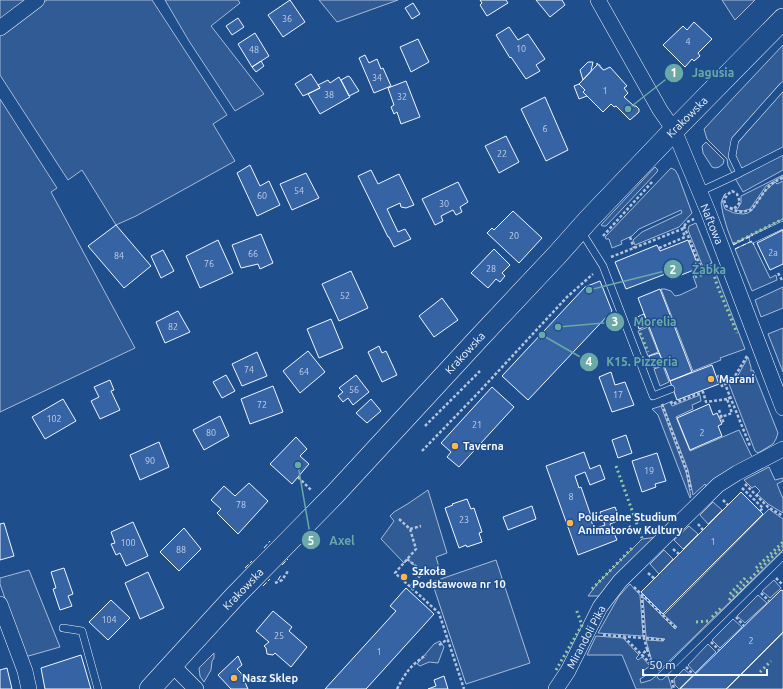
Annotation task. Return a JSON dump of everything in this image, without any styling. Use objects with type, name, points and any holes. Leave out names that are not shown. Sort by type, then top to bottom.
[{"type":"main road","name":"Krakowska","points":[[150,689],[235,596],[335,494],[580,229],[674,130],[783,19]]},
{"type":"street","points":[[0,28],[37,0]]},
{"type":"street","name":"Naftowa","points":[[598,0],[660,110],[674,130],[783,408]]},
{"type":"street","name":"Mirandoli Pika","points":[[556,689],[568,671],[600,607],[620,581],[718,485],[737,473],[783,450]]},
{"type":"street","points":[[0,604],[25,671],[28,689]]},
{"type":"street","points":[[172,665],[196,689]]},
{"type":"lane","points":[[740,173],[732,156],[735,140],[783,86]]},
{"type":"lane","points":[[699,192],[783,151]]},
{"type":"lane","points":[[753,239],[783,225]]},
{"type":"lane","points":[[580,229],[603,266],[653,396],[666,391]]},
{"type":"lane","points":[[661,676],[783,556]]},
{"type":"lane","points":[[63,628],[82,631],[98,689]]},
{"type":"path","points":[[603,236],[656,178]]},
{"type":"path","points":[[730,208],[735,208],[740,202],[737,194],[732,191],[726,196],[724,201],[726,206],[734,211],[740,212],[751,210],[767,188],[774,182],[783,178]]},
{"type":"path","points":[[422,451],[567,297],[603,266],[609,258],[682,229],[687,222],[697,218]]},
{"type":"path","points":[[684,226],[702,270],[715,265]]},
{"type":"path","points":[[659,248],[685,238],[682,229]]},
{"type":"path","points":[[630,237],[634,248]]},
{"type":"path","points":[[778,273],[782,280]]},
{"type":"path","points":[[718,375],[722,386],[732,380],[749,352]]},
{"type":"path","points":[[726,384],[750,446]]},
{"type":"path","points":[[666,391],[672,404],[703,392],[706,402],[731,397]]},
{"type":"path","points":[[666,391],[662,406],[687,472],[692,494]]},
{"type":"path","points":[[720,417],[732,413],[727,399]]},
{"type":"path","points":[[719,410],[720,417],[724,424]]},
{"type":"path","points":[[298,477],[309,488]]},
{"type":"path","points":[[741,480],[768,507],[783,516]]},
{"type":"path","points":[[741,487],[763,508],[760,511]]},
{"type":"path","points":[[399,519],[410,529],[416,549],[395,573],[439,613],[464,689]]},
{"type":"path","points":[[410,529],[421,526]]},
{"type":"path","points":[[407,559],[423,572],[410,587]]},
{"type":"path","points":[[633,585],[676,628]]},
{"type":"path","points":[[759,591],[769,601]]},
{"type":"path","points":[[642,595],[644,638],[652,665]]},
{"type":"path","points":[[734,616],[744,626]]},
{"type":"path","points":[[602,635],[665,640]]},
{"type":"path","points":[[624,636],[661,676]]},
{"type":"path","points":[[439,645],[448,639]]},
{"type":"path","points":[[709,640],[719,650]]},
{"type":"path","points":[[642,655],[647,649]]},
{"type":"path","points":[[397,689],[406,671],[426,654]]},
{"type":"path","points":[[684,665],[694,675]]},
{"type":"path","points":[[671,677],[675,689]]},
{"type":"shaded area","points":[[0,0],[24,0],[25,3],[0,20]]},
{"type":"shaded area","points":[[47,0],[152,0],[227,115],[213,124],[235,161],[136,216],[116,225],[82,170],[68,180],[0,75],[0,31]]},
{"type":"shaded area","points":[[165,0],[238,0],[240,3],[211,26],[264,94],[235,111],[189,41]]},
{"type":"shaded area","points":[[319,0],[398,0],[337,22]]},
{"type":"shaded area","points":[[722,0],[755,0],[735,20]]},
{"type":"shaded area","points":[[783,45],[783,170],[743,192],[728,166],[727,159],[707,139],[704,129]]},
{"type":"shaded area","points":[[0,99],[57,188],[51,192],[135,348],[0,412]]},
{"type":"shaded area","points":[[706,142],[724,160],[723,164],[719,167],[712,167],[703,153],[702,146]]},
{"type":"shaded area","points":[[655,167],[658,170],[657,172],[606,226],[601,225]]},
{"type":"shaded area","points":[[671,168],[675,170],[678,175],[692,213],[679,227],[635,245],[633,240],[642,232],[682,213],[681,210],[639,229],[632,236],[621,241],[622,244],[612,248],[609,239],[606,239],[605,237]]},
{"type":"shaded area","points":[[783,175],[766,186],[750,209],[743,211],[735,210],[741,203],[741,196]]},
{"type":"shaded area","points":[[783,181],[783,219],[733,244],[723,214],[721,203],[722,200],[725,209],[734,213],[748,213],[752,210],[764,192],[775,182],[777,184]]},
{"type":"shaded area","points":[[696,223],[712,263],[703,267],[688,230],[689,226]]},
{"type":"shaded area","points":[[752,241],[770,278],[776,275],[777,280],[752,291],[735,249]]},
{"type":"shaded area","points":[[714,268],[745,349],[720,358],[721,360],[693,371],[661,289],[671,291],[675,296],[680,295],[697,287],[693,276]]},
{"type":"shaded area","points":[[783,287],[783,308],[761,317],[755,300]]},
{"type":"shaded area","points":[[648,327],[658,352],[648,356],[638,331]]},
{"type":"shaded area","points":[[783,328],[783,372],[768,334]]},
{"type":"shaded area","points":[[748,357],[751,371],[753,370],[778,433],[773,444],[758,453],[755,451],[729,384],[735,381]]},
{"type":"shaded area","points":[[663,366],[669,382],[660,386],[654,369]]},
{"type":"shaded area","points":[[700,395],[701,401],[692,405],[693,409],[676,417],[690,451],[739,430],[753,457],[707,488],[705,484],[693,495],[688,470],[663,405],[670,402],[672,406]]},
{"type":"shaded area","points":[[661,406],[686,472],[690,498],[658,415],[652,409]]},
{"type":"shaded area","points":[[769,467],[775,480],[783,478],[783,481],[777,484],[783,499],[783,513],[768,504],[757,494],[760,491],[755,486],[752,488],[744,480]]},
{"type":"shaded area","points":[[428,490],[447,553],[436,557],[439,567],[423,572],[408,560],[404,563],[381,539],[394,521],[390,516]]},
{"type":"shaded area","points":[[713,502],[722,510],[708,524],[700,515]]},
{"type":"shaded area","points":[[769,509],[783,519],[783,550],[659,671],[653,665],[646,640],[663,641],[665,639],[646,637],[643,597],[675,629],[677,627],[664,615]]},
{"type":"shaded area","points":[[689,526],[698,534],[683,549],[674,540]]},
{"type":"shaded area","points":[[658,537],[602,596],[588,596],[598,583],[642,539]]},
{"type":"shaded area","points":[[664,550],[673,559],[659,574],[650,564]]},
{"type":"shaded area","points":[[496,560],[530,663],[466,684],[432,582]]},
{"type":"shaded area","points":[[29,570],[60,647],[25,657],[0,584],[0,578]]},
{"type":"shaded area","points":[[774,580],[781,588],[770,598],[762,591]]},
{"type":"shaded area","points":[[630,584],[640,595],[643,636],[598,633],[619,596]]},
{"type":"shaded area","points":[[758,595],[767,603],[745,623],[737,616]]},
{"type":"shaded area","points":[[733,619],[742,627],[720,648],[712,640]]},
{"type":"shaded area","points":[[783,633],[782,689],[727,689]]},
{"type":"shaded area","points":[[596,636],[623,638],[639,655],[636,658],[638,660],[642,657],[650,666],[643,671],[645,676],[640,679],[641,683],[651,680],[657,675],[668,676],[672,689],[636,689],[622,655],[587,655]]},
{"type":"shaded area","points":[[440,641],[444,647],[438,663],[429,662],[420,666],[417,664],[434,644]]},
{"type":"shaded area","points":[[708,644],[716,652],[695,673],[688,665]]},
{"type":"shaded area","points":[[214,653],[211,670],[204,682],[200,676],[199,668]]},
{"type":"shaded area","points":[[684,669],[692,676],[679,689],[675,685],[674,679]]},
{"type":"building","points":[[290,0],[305,22],[283,37],[268,15]]},
{"type":"building","points":[[480,0],[506,0],[508,3],[487,16],[480,5],[482,3]]},
{"type":"building","points":[[536,0],[562,0],[565,5],[550,17]]},
{"type":"building","points":[[413,3],[420,14],[412,19],[405,8]]},
{"type":"building","points":[[238,18],[244,27],[232,35],[226,26]]},
{"type":"building","points":[[694,22],[712,39],[698,53],[700,56],[694,61],[692,59],[685,67],[663,45],[683,26],[687,30]]},
{"type":"building","points":[[509,27],[518,40],[528,34],[545,59],[536,65],[540,71],[526,79],[511,57],[510,58],[496,35]]},
{"type":"building","points":[[255,33],[269,56],[252,67],[238,44]]},
{"type":"building","points":[[418,39],[429,62],[411,72],[400,47]]},
{"type":"building","points":[[365,55],[369,63],[377,59],[391,86],[374,93],[359,58]]},
{"type":"building","points":[[261,61],[264,66],[256,72],[252,67]]},
{"type":"building","points":[[588,62],[593,62],[591,71],[583,80],[580,70]]},
{"type":"building","points":[[597,63],[604,70],[610,67],[627,86],[624,88],[628,93],[624,97],[639,109],[639,112],[630,120],[616,106],[614,107],[611,104],[603,112],[583,92],[585,90],[579,84],[597,65]]},
{"type":"building","points":[[311,74],[320,88],[303,96],[295,84]]},
{"type":"building","points":[[348,76],[359,91],[349,96],[341,80]]},
{"type":"building","points":[[339,77],[350,97],[320,114],[308,94],[320,88],[318,85],[328,80],[330,83]]},
{"type":"building","points":[[406,81],[420,117],[401,124],[397,112],[394,114],[391,107],[394,105],[388,88]]},
{"type":"building","points":[[579,84],[585,90],[583,92],[587,96],[579,99],[574,86]]},
{"type":"building","points":[[545,97],[568,150],[546,161],[521,109]]},
{"type":"building","points":[[506,136],[519,162],[499,173],[485,146]]},
{"type":"building","points":[[250,165],[260,186],[269,181],[280,205],[257,216],[237,173]]},
{"type":"building","points":[[371,170],[378,184],[399,174],[414,205],[406,208],[401,207],[400,203],[387,209],[398,232],[405,229],[411,239],[394,247],[358,176]]},
{"type":"building","points":[[306,173],[319,198],[292,210],[280,184]]},
{"type":"building","points":[[458,182],[468,202],[460,207],[462,212],[456,215],[453,210],[441,216],[443,221],[435,225],[422,199]]},
{"type":"building","points":[[513,211],[542,238],[519,263],[487,233],[492,228],[494,230]]},
{"type":"building","points":[[116,225],[151,266],[124,288],[88,246]]},
{"type":"building","points":[[783,230],[783,264],[770,270],[757,243]]},
{"type":"building","points":[[261,234],[273,263],[260,269],[258,264],[241,268],[232,245]]},
{"type":"building","points":[[218,240],[233,273],[200,288],[186,256]]},
{"type":"building","points":[[688,240],[699,268],[671,279],[668,273],[626,289],[615,262],[657,245],[660,251]]},
{"type":"building","points":[[494,249],[510,265],[502,273],[505,276],[500,282],[496,279],[488,288],[471,273]]},
{"type":"building","points":[[163,250],[174,271],[161,278],[151,256]]},
{"type":"building","points":[[351,271],[368,308],[339,321],[322,284]]},
{"type":"building","points":[[600,281],[612,311],[528,400],[502,376],[585,287]]},
{"type":"building","points":[[660,289],[692,372],[670,381],[638,298]]},
{"type":"building","points":[[442,298],[458,320],[434,337],[419,316]]},
{"type":"building","points":[[178,311],[190,332],[165,343],[156,322]]},
{"type":"building","points":[[644,314],[648,325],[639,329],[635,318]]},
{"type":"building","points":[[331,319],[343,348],[319,358],[307,329]]},
{"type":"building","points":[[379,346],[382,353],[386,351],[397,375],[382,382],[368,352]]},
{"type":"building","points":[[308,351],[325,372],[300,393],[283,371]]},
{"type":"building","points":[[257,352],[267,376],[242,386],[232,364]]},
{"type":"building","points":[[659,353],[664,364],[654,368],[649,356]]},
{"type":"building","points":[[712,365],[719,384],[677,400],[670,381]]},
{"type":"building","points":[[611,372],[615,385],[625,382],[634,405],[612,412],[599,377]]},
{"type":"building","points":[[226,375],[235,391],[222,398],[213,382]]},
{"type":"building","points":[[356,375],[369,392],[353,405],[348,398],[343,402],[338,396],[343,392],[339,388]]},
{"type":"building","points":[[110,380],[114,390],[111,391],[120,410],[100,419],[91,401],[99,397],[94,387]]},
{"type":"building","points":[[273,386],[283,412],[250,424],[241,399]]},
{"type":"building","points":[[492,387],[514,407],[459,467],[447,457],[451,452],[441,443]]},
{"type":"building","points":[[63,399],[76,421],[45,439],[32,417]]},
{"type":"building","points":[[371,399],[381,411],[367,423],[356,413]]},
{"type":"building","points":[[709,404],[713,415],[717,413],[722,424],[718,426],[722,436],[690,450],[677,418]]},
{"type":"building","points":[[220,416],[229,436],[204,450],[193,430]]},
{"type":"building","points":[[626,435],[632,453],[618,458],[612,440]]},
{"type":"building","points":[[296,437],[307,449],[300,456],[309,464],[292,484],[270,464]]},
{"type":"building","points":[[159,442],[169,467],[140,480],[130,455]]},
{"type":"building","points":[[584,452],[590,469],[600,465],[605,479],[590,485],[585,472],[575,476],[579,488],[581,487],[594,529],[605,525],[600,512],[615,507],[620,520],[610,524],[617,540],[578,555],[546,466]]},
{"type":"building","points":[[657,453],[666,481],[655,484],[656,487],[642,492],[632,461]]},
{"type":"building","points":[[249,483],[268,501],[238,534],[217,513],[221,509],[211,500],[224,486],[235,496]]},
{"type":"building","points":[[741,492],[763,514],[663,614],[641,592]]},
{"type":"building","points":[[467,499],[471,509],[474,508],[482,532],[479,533],[482,542],[459,548],[445,508]]},
{"type":"building","points":[[532,506],[536,519],[508,530],[503,517]]},
{"type":"building","points":[[133,522],[148,556],[126,566],[120,553],[116,555],[111,544],[115,543],[111,532]]},
{"type":"building","points":[[4,523],[14,556],[0,560],[0,524]]},
{"type":"building","points":[[184,528],[201,549],[179,571],[160,552]]},
{"type":"building","points":[[64,568],[73,594],[68,596],[72,606],[60,610],[53,589],[56,588],[51,572]]},
{"type":"building","points":[[148,572],[164,608],[140,619],[125,583]]},
{"type":"building","points":[[406,588],[434,614],[366,689],[325,689],[396,611],[390,606]]},
{"type":"building","points":[[781,590],[783,591],[783,632],[726,689],[680,689]]},
{"type":"building","points":[[111,600],[130,618],[108,640],[89,622]]},
{"type":"building","points":[[273,611],[292,627],[289,631],[307,647],[291,667],[275,653],[273,655],[267,654],[264,646],[269,642],[256,631]]},
{"type":"building","points":[[81,655],[91,689],[45,689],[41,668]]},
{"type":"building","points":[[238,656],[242,665],[237,669],[241,673],[248,689],[231,689],[218,675]]},
{"type":"building","points":[[7,668],[12,689],[0,689],[0,670]]},
{"type":"building","points":[[444,676],[448,689],[428,689],[436,686],[434,680]]},
{"type":"hedge","points":[[733,244],[783,219]]},
{"type":"hedge","points":[[695,277],[713,271],[717,285],[737,333]]},
{"type":"hedge","points":[[640,333],[648,352]]},
{"type":"hedge","points":[[616,466],[642,538]]},
{"type":"hedge","points":[[756,568],[783,542]]},
{"type":"hedge","points":[[729,600],[783,546]]},
{"type":"hedge","points":[[592,589],[633,547]]},
{"type":"hedge","points":[[730,594],[746,577]]},
{"type":"hedge","points":[[712,617],[721,608]]},
{"type":"hedge","points":[[556,670],[582,625],[576,609]]},
{"type":"hedge","points":[[696,622],[709,621]]},
{"type":"hedge","points":[[760,672],[771,661]]},
{"type":"fence","points":[[733,245],[753,235]]},
{"type":"fence","points":[[735,249],[752,241],[754,245]]},
{"type":"fence","points":[[264,548],[270,541]]},
{"type":"fence","points":[[282,565],[288,559]]},
{"type":"fence","points":[[245,568],[252,561]]},
{"type":"fence","points":[[278,580],[281,575]]},
{"type":"fence","points":[[263,586],[270,579]]},
{"type":"place","name":"Jagusia","points":[[628,109]]},
{"type":"place","name":"Żabka","points":[[589,290]]},
{"type":"place","name":"Morelia","points":[[558,327]]},
{"type":"place","name":"K15. Pizzeria","points":[[542,335]]},
{"type":"place","name":"Marani","points":[[711,379]]},
{"type":"place","name":"Taverna","points":[[455,446]]},
{"type":"place","name":"Axel","points":[[298,465]]},
{"type":"place","name":"Policealne Studium Animatorów Kultury","points":[[570,523]]},
{"type":"place","name":"Szkoła Podstawowa nr 10","points":[[404,577]]},
{"type":"place","name":"Nasz Sklep","points":[[234,678]]}]
